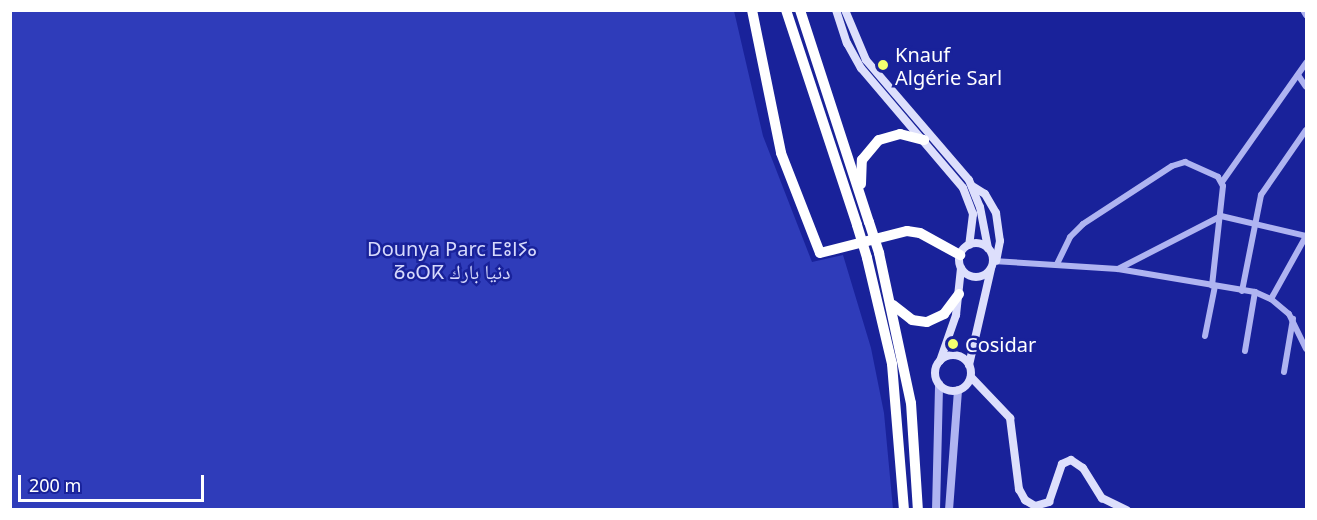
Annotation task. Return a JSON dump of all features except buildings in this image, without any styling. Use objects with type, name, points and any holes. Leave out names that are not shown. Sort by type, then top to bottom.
[{"type":"highway","points":[[752,10],[781,153],[820,253],[907,231],[920,233],[960,255]]},
{"type":"highway","points":[[786,10],[867,258],[892,364],[904,510]]},
{"type":"highway","points":[[800,10],[862,199],[893,305],[911,403],[918,510]]},
{"type":"highway","points":[[862,199],[861,165],[871,146],[894,134],[924,140]]},
{"type":"highway","points":[[893,305],[908,318],[927,322],[944,314],[959,294]]},
{"type":"main road","points":[[836,10],[847,43],[861,68],[955,175],[967,195],[973,222],[969,245],[960,255],[959,294],[953,326],[936,373],[939,384],[984,393]]},
{"type":"main road","points":[[845,10],[866,60],[972,186],[985,194],[996,213],[1000,242],[969,365],[971,377],[1010,418],[1019,489],[1025,500],[1035,506],[1049,502],[1062,464],[1071,460],[1080,464],[1102,498],[1127,510]]},
{"type":"main road","points":[[972,186],[994,263]]},
{"type":"main road","points":[[969,245],[988,248]]},
{"type":"main road","points":[[961,268],[974,277],[994,263]]},
{"type":"main road","points":[[939,362],[953,355],[969,365]]},
{"type":"main road","points":[[961,388],[971,377]]},
{"type":"street","points":[[1303,10],[1306,15]]},
{"type":"street","points":[[1205,336],[1221,216],[1222,182],[1306,63]]},
{"type":"street","points":[[1298,75],[1306,87]]},
{"type":"street","points":[[1242,291],[1253,223],[1261,195],[1306,130]]},
{"type":"street","points":[[1057,264],[1078,228],[1177,164],[1193,165],[1222,182]]},
{"type":"street","points":[[1118,269],[1221,216],[1306,236],[1271,299]]},
{"type":"street","points":[[994,263],[1057,264],[1118,269],[1255,292],[1271,299],[1293,318],[1306,349]]},
{"type":"street","points":[[1245,351],[1255,292]]},
{"type":"street","points":[[1284,372],[1293,318]]},
{"type":"street","points":[[936,510],[939,384]]},
{"type":"street","points":[[949,510],[961,388]]},
{"type":"green space","name":"Dounya Parc ⴹⵓⵏⵢⴰ ⵒⴰⵔⴽ دنيا بارك","points":[[10,11],[734,11],[763,136],[812,262],[843,255],[871,348],[884,413],[893,509],[11,509]]},
{"type":"place","name":"Knauf Algérie Sarl","points":[[883,65]]},
{"type":"place","name":"Cosidar","points":[[953,344]]}]
